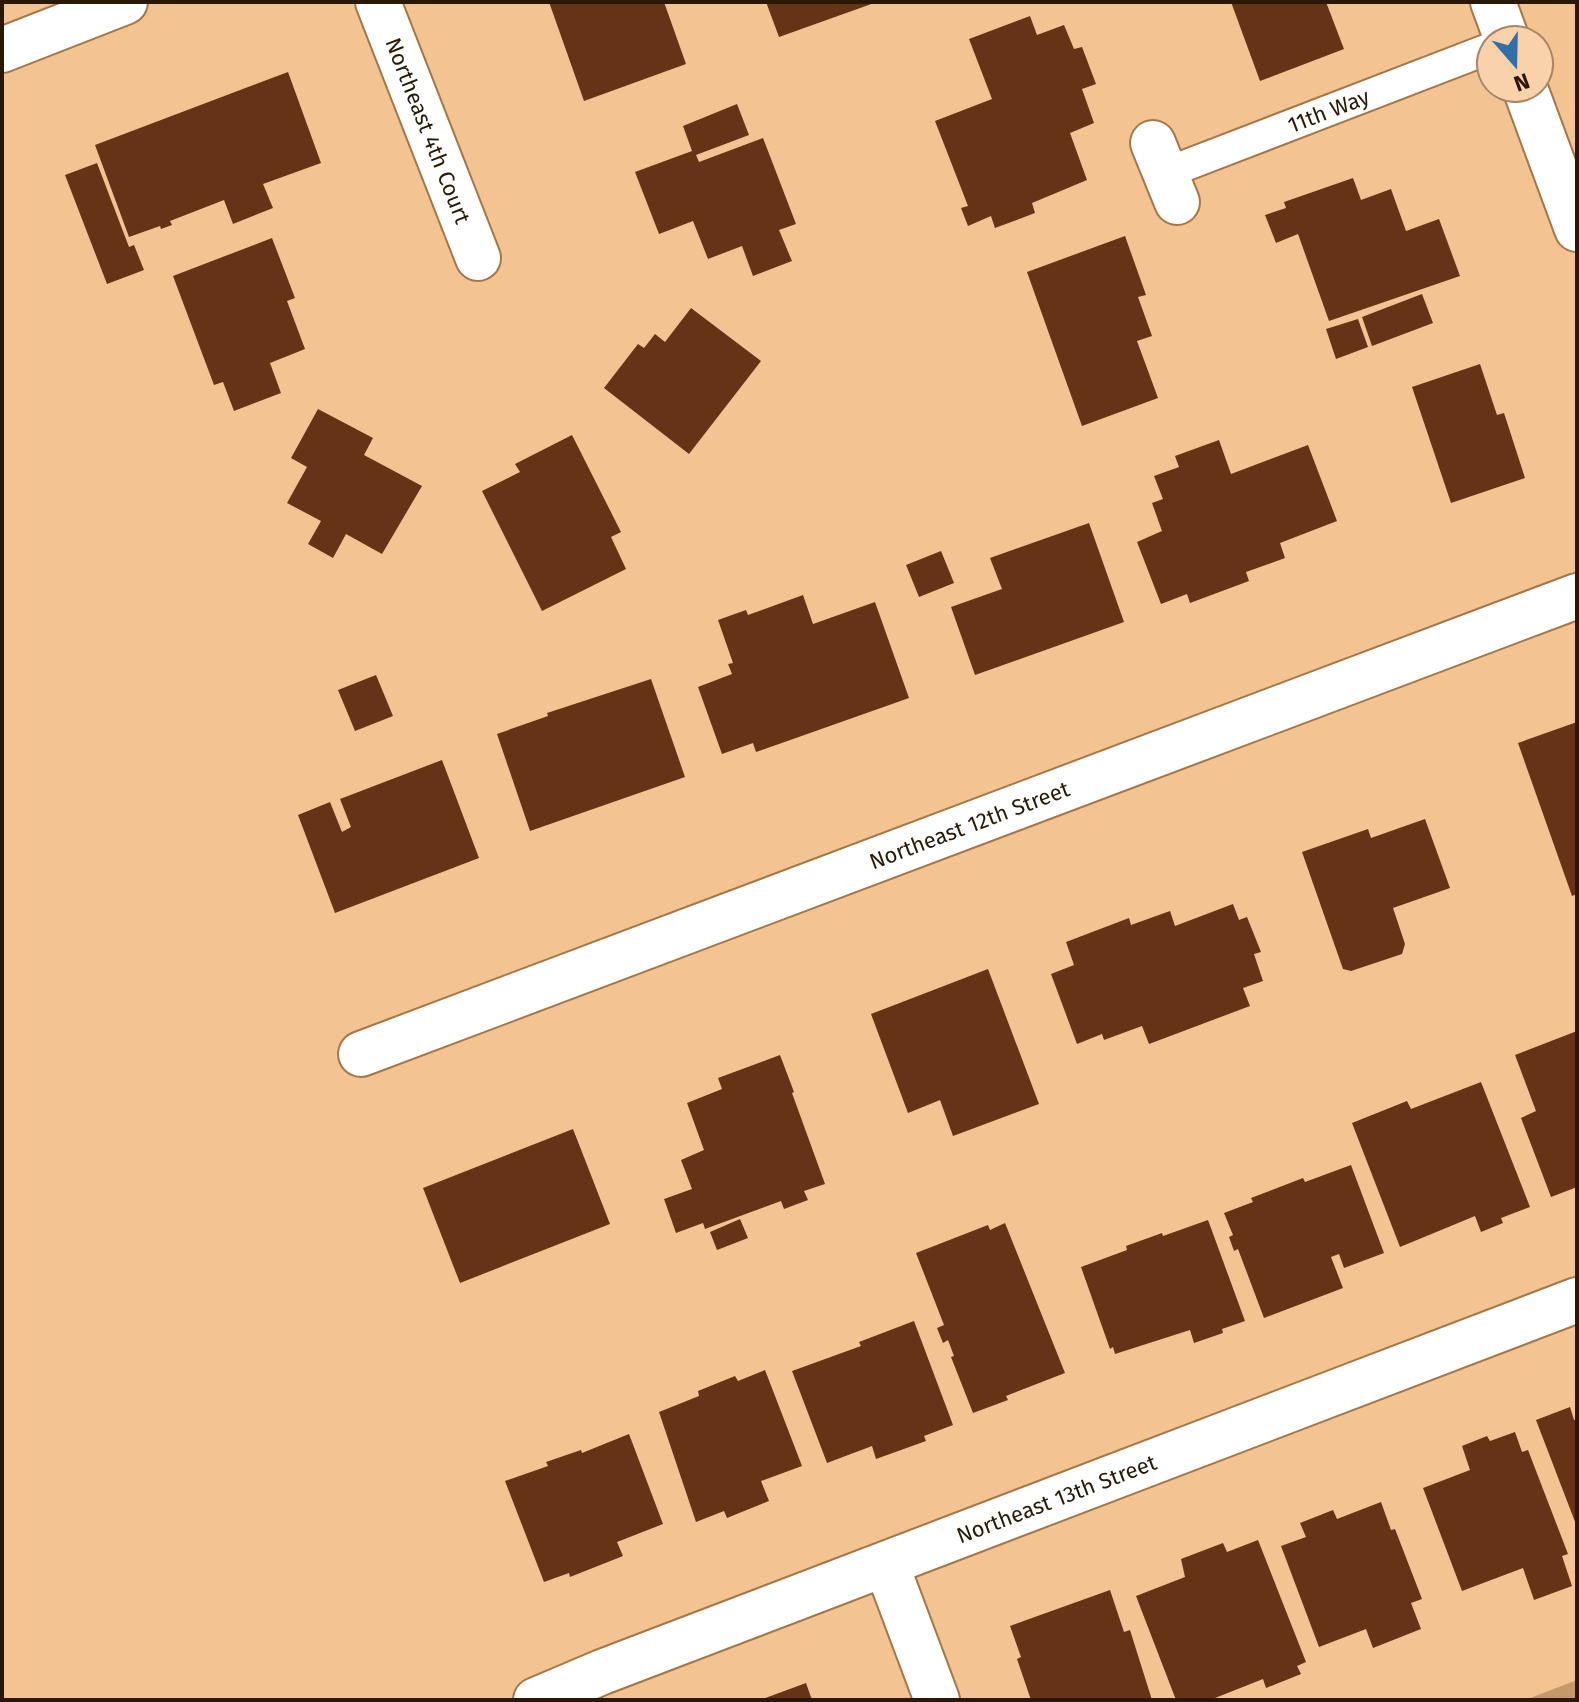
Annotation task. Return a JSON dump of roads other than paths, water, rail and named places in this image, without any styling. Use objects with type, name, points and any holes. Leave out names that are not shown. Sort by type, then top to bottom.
[{"type":"street","points":[[2,50],[125,2]]},
{"type":"street","name":"Northeast 4th Court","points":[[378,2],[478,258]]},
{"type":"street","points":[[1493,2],[1501,24]]},
{"type":"street","points":[[1531,104],[1577,229]]},
{"type":"street","name":"Northeast 12th Street","points":[[361,1054],[1577,596]]},
{"type":"street","name":"Northeast 13th Street","points":[[536,1700],[602,1672],[1577,1300]]},
{"type":"street","points":[[886,1564],[937,1700]]},
{"type":"lane","name":"11th Way","points":[[1165,173],[1475,54]]}]
